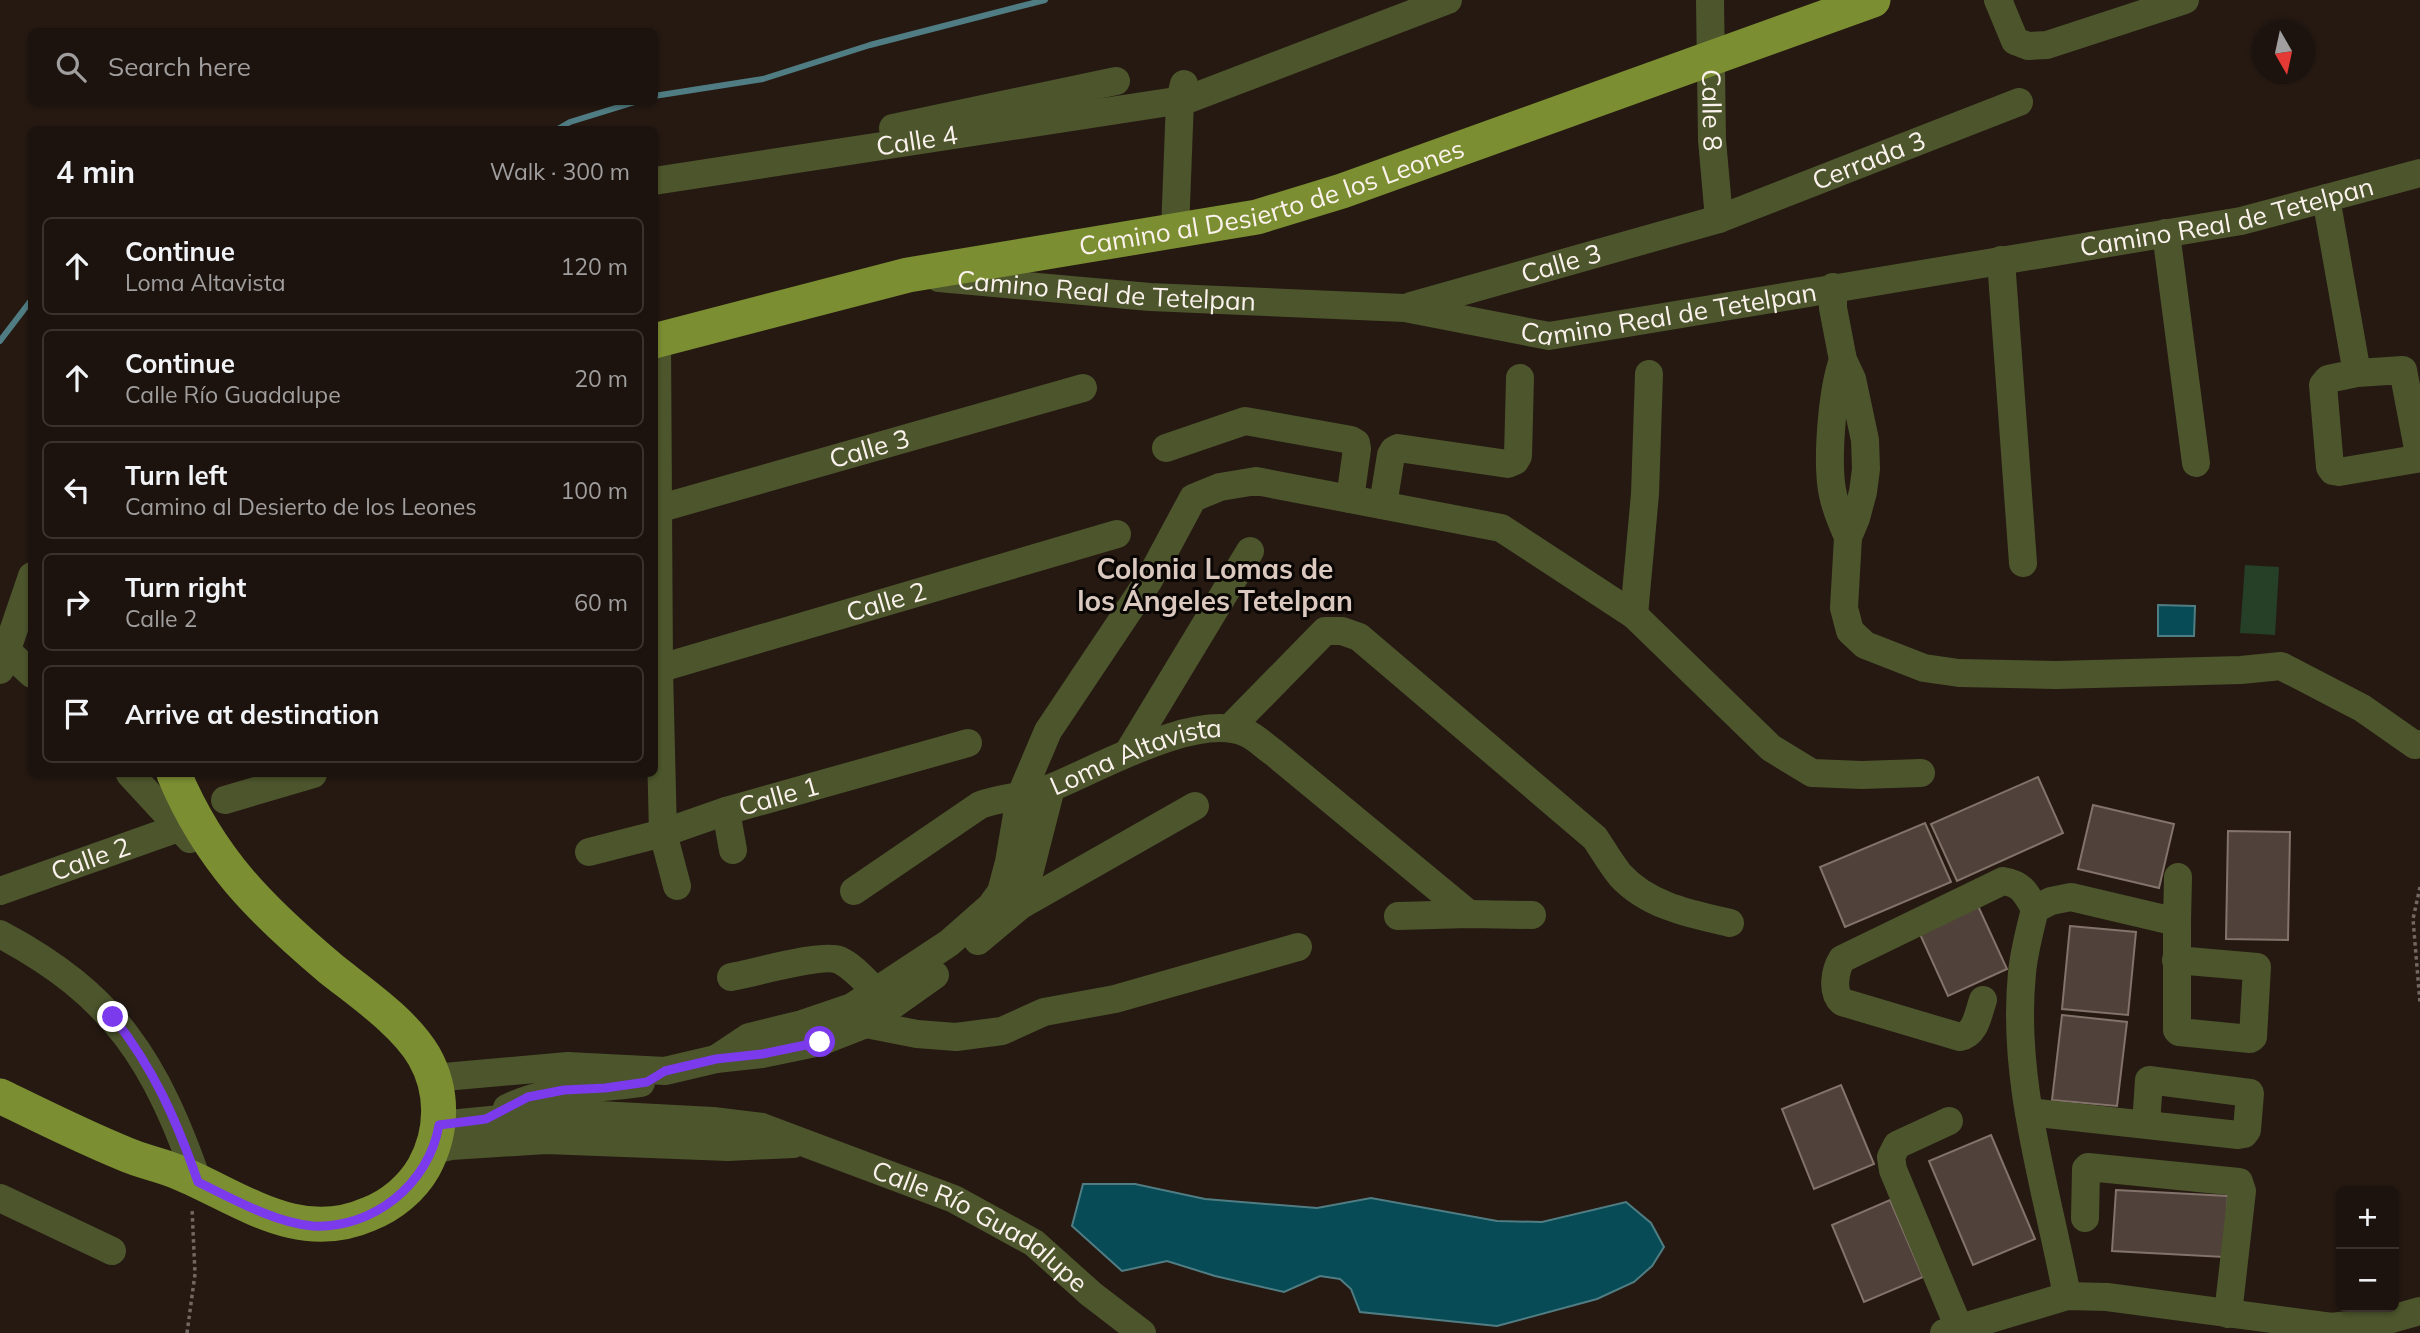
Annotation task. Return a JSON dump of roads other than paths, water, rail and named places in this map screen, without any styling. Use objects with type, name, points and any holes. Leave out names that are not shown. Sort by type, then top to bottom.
[{"type":"main road","name":"Camino al Desierto de los Leones","points":[[658,339],[908,275],[1257,217],[1342,191],[1873,0]]},
{"type":"main road","points":[[0,1096],[125,1155],[181,1173],[195,1195],[312,1226],[355,1221],[383,1209],[404,1192],[420,1173],[436,1138],[433,1078],[424,1056],[380,1009],[267,912],[224,865],[189,810],[175,777]]},
{"type":"street","points":[[1175,232],[1180,100],[1184,83],[1397,0]]},
{"type":"street","name":"Calle 4","points":[[658,180],[1189,99],[1448,0]]},
{"type":"street","name":"Calle 8","points":[[1710,0],[1709,59],[1718,219]]},
{"type":"street","points":[[1998,0],[2015,41],[2028,46],[2047,45],[2185,0]]},
{"type":"street","points":[[777,161],[798,147],[1116,81]]},
{"type":"street","name":"Cerrada 3","points":[[1718,219],[2019,102]]},
{"type":"street","name":"Camino Real de Tetelpan","points":[[908,275],[1150,297],[1405,308],[1549,337],[2241,221],[2420,173]]},
{"type":"street","points":[[2326,198],[2357,373]]},
{"type":"street","name":"Calle 3","points":[[1405,308],[1718,219]]},
{"type":"street","points":[[2166,233],[2196,463]]},
{"type":"street","points":[[2001,260],[2023,563]]},
{"type":"street","points":[[1833,288],[1833,308],[1843,360],[1853,379],[1866,449],[1863,492],[1848,537],[1844,608],[1850,631],[1865,645],[1924,668],[1959,673],[2056,675],[2281,667],[2362,708],[2415,745],[2420,744]]},
{"type":"street","points":[[1843,360],[1837,376],[1831,449],[1832,493],[1848,537]]},
{"type":"street","points":[[1634,615],[1645,494],[1649,374]]},
{"type":"street","points":[[1383,506],[1391,454],[1398,448],[1508,464],[1515,461],[1518,456],[1520,378]]},
{"type":"street","name":"Calle 3","points":[[658,509],[1083,388]]},
{"type":"street","points":[[1166,448],[1245,421],[1351,440],[1356,443],[1357,449],[1350,499]]},
{"type":"street","points":[[1831,449],[1866,449]]},
{"type":"street","points":[[859,1016],[877,992],[949,943],[991,906],[1000,892],[1009,862],[1020,797],[1048,730],[1149,580],[1194,498],[1220,487],[1256,481],[1501,528],[1634,615],[1771,748],[1812,773],[1921,773]]},
{"type":"street","name":"Calle 2","points":[[658,669],[1117,534]]},
{"type":"street","points":[[1129,751],[1250,551]]},
{"type":"street","points":[[28,588],[3,660],[28,672]]},
{"type":"street","points":[[1230,728],[1325,631],[1342,631],[1359,637],[1595,838],[1621,876],[1649,897],[1679,911],[1730,923]]},
{"type":"street","points":[[658,696],[663,833],[677,886]]},
{"type":"street","name":"Loma Altavista","points":[[1021,905],[1051,788],[1129,751],[1200,730],[1230,728],[1247,733],[1272,752],[1469,914]]},
{"type":"street","name":"Calle 1","points":[[589,852],[663,833],[726,811],[968,743]]},
{"type":"street","points":[[855,891],[980,805],[996,799],[1020,797],[1051,788],[1039,753]]},
{"type":"street","points":[[133,777],[181,827],[196,848],[224,865]]},
{"type":"street","points":[[225,800],[303,777]]},
{"type":"street","points":[[433,1078],[568,1066],[665,1071],[716,1059],[749,1037],[802,1024],[859,1016],[961,956],[1021,905],[1195,806]]},
{"type":"street","points":[[726,811],[733,850]]},
{"type":"street","name":"Calle 2","points":[[0,891],[181,827]]},
{"type":"street","points":[[1426,877],[1398,916],[1532,915]]},
{"type":"street","points":[[2176,960],[2178,877]]},
{"type":"street","points":[[1983,1000],[1972,1031],[1960,1037],[1842,1002],[1836,991],[1837,967],[1842,959],[2003,881],[2023,888],[2035,909],[2022,971],[2019,1022],[2022,1076],[2067,1296]]},
{"type":"street","points":[[2035,909],[2050,901],[2071,897],[2176,922]]},
{"type":"street","points":[[0,934],[83,988],[113,1017],[137,1048],[181,1134],[195,1195]]},
{"type":"street","points":[[859,1016],[917,1034],[956,1037],[1002,1031],[1044,1012],[1115,999],[1298,947]]},
{"type":"street","points":[[731,977],[815,959],[832,958],[842,961],[877,992]]},
{"type":"street","points":[[486,1119],[528,1097],[564,1090],[647,1082],[665,1071]]},
{"type":"street","points":[[2029,1112],[2146,1125]]},
{"type":"street","name":"Calle Río Guadalupe","points":[[436,1138],[486,1119],[561,1113],[713,1121],[762,1127],[954,1199],[1034,1243],[1091,1294],[1142,1333]]},
{"type":"street","points":[[1949,1121],[1897,1145],[1891,1157],[1893,1170],[1952,1330],[2067,1296],[2107,1297],[2332,1327],[2388,1320],[2420,1311]]},
{"type":"street","name":"Calle Río Guadalupe","points":[[436,1138],[473,1144],[546,1140],[728,1147],[805,1143]]},
{"type":"street","points":[[2084,1218],[2088,1167],[2239,1182],[2242,1191],[2228,1314]]},
{"type":"street","points":[[0,1198],[112,1251]]},
{"type":"water","points":[[2158,605],[2195,606],[2194,636],[2158,636]]},
{"type":"water","points":[[1083,1184],[1135,1184],[1205,1199],[1317,1208],[1371,1198],[1497,1221],[1542,1222],[1626,1202],[1651,1223],[1664,1247],[1652,1266],[1634,1282],[1597,1299],[1497,1326],[1360,1312],[1351,1289],[1340,1279],[1320,1276],[1284,1292],[1215,1276],[1167,1261],[1122,1271],[1072,1226]]},
{"type":"waterway","points":[[658,95],[763,79],[870,45],[1045,0]]},
{"type":"waterway","points":[[563,126],[625,105]]},
{"type":"waterway","points":[[0,341],[28,304]]},
{"type":"district","name":"Colonia Lomas de los Ángeles Tetelpan","points":[[1215,585]]}]
